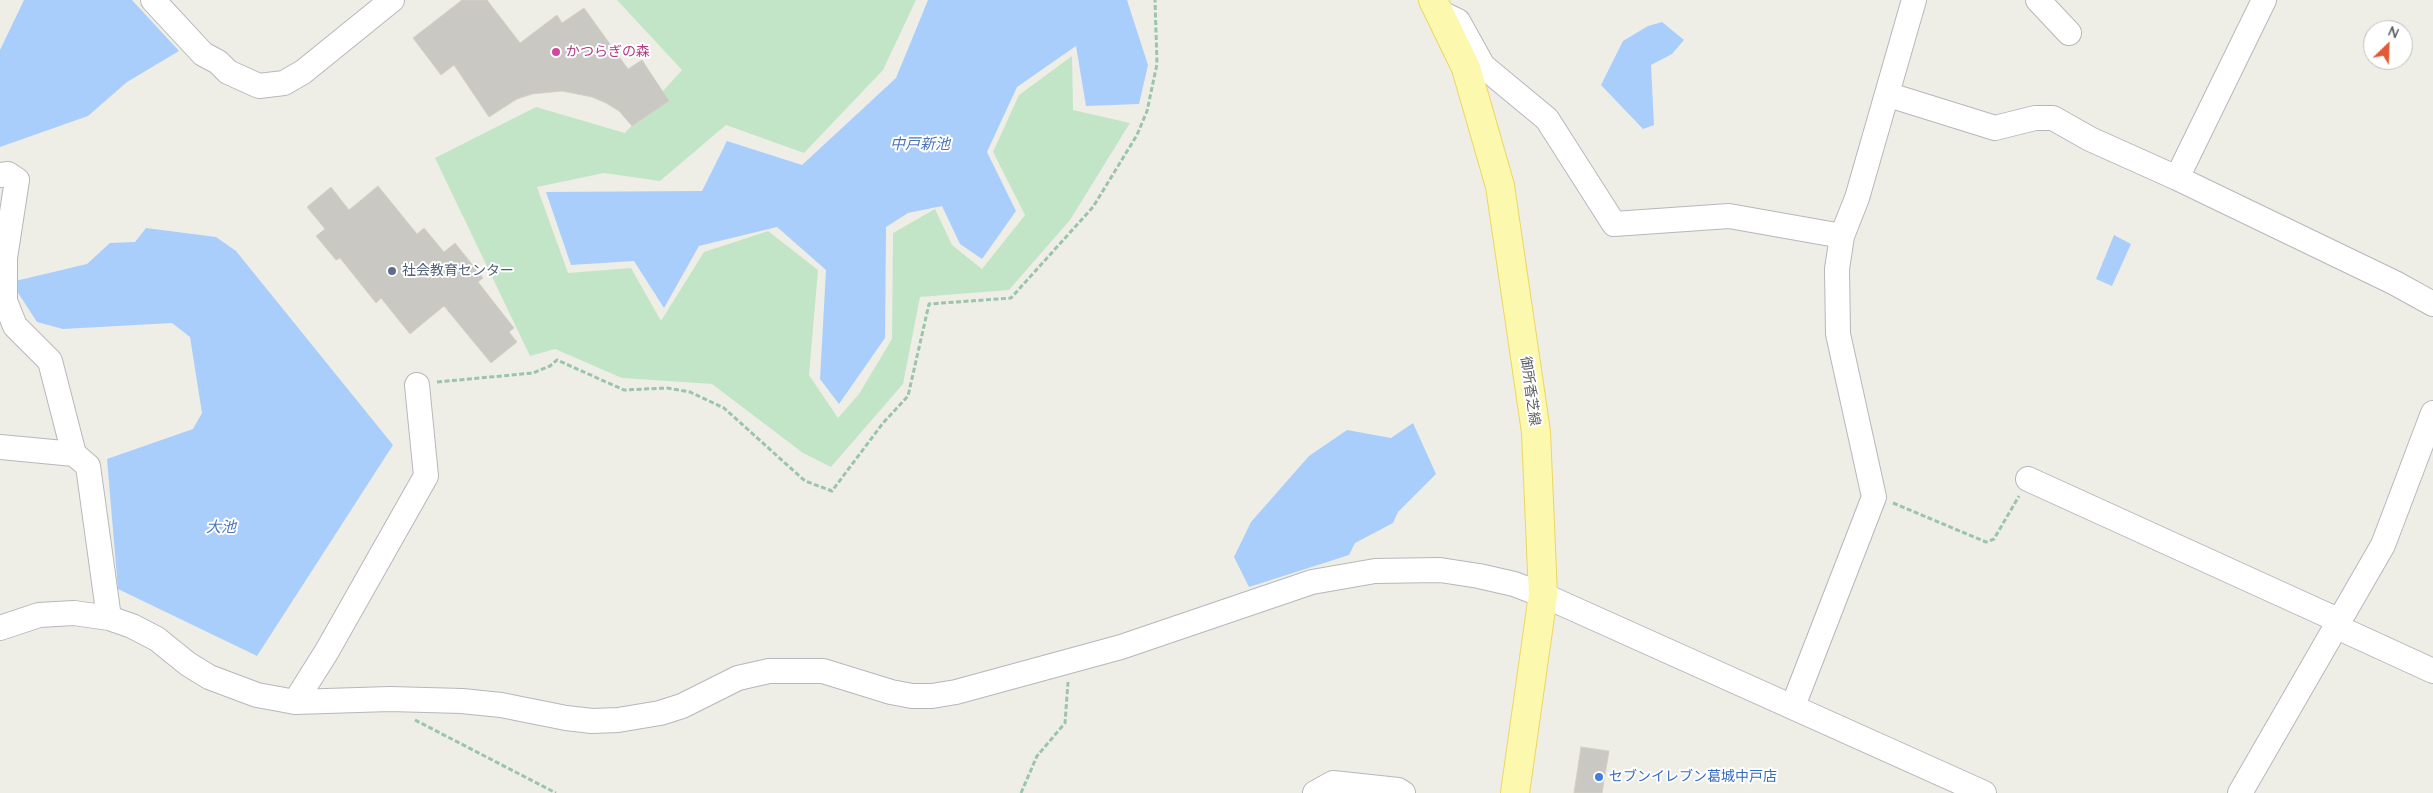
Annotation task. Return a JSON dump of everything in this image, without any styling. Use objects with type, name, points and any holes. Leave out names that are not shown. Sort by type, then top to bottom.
[{"type":"main road","name":"御所香芝線","points":[[1436,6],[1479,74],[1500,186],[1536,432],[1543,595],[1515,793]]},
{"type":"street","points":[[152,0],[203,54],[218,62],[228,72],[259,86],[284,83],[303,72],[392,0]]},
{"type":"street","points":[[1793,706],[1874,494],[1838,334],[1837,270],[1842,236],[1857,198],[1889,95],[1914,0]]},
{"type":"street","points":[[2038,0],[2069,33]]},
{"type":"street","points":[[2177,178],[2264,0]]},
{"type":"street","points":[[1479,74],[1548,120],[1614,224],[1729,216],[1842,236]]},
{"type":"street","points":[[1889,95],[1995,128],[2034,118],[2053,118],[2090,139],[2177,178],[2394,283],[2433,304]]},
{"type":"street","points":[[0,175],[8,174],[17,180],[5,258],[5,301],[15,326],[50,361],[74,454],[88,466],[108,618]]},
{"type":"street","points":[[295,702],[327,651],[426,476],[417,385]]},
{"type":"street","points":[[2240,793],[2383,545],[2433,413]]},
{"type":"street","points":[[0,447],[74,454]]},
{"type":"street","points":[[2028,479],[2433,670]]},
{"type":"street","points":[[0,628],[39,615],[74,612],[108,618],[150,635],[188,664],[224,683],[257,695],[295,702],[390,699],[462,701],[501,705],[566,718],[618,720],[660,713],[682,706],[720,686],[769,671],[823,671],[891,692],[932,696],[956,692],[1164,634],[1312,582],[1344,575],[1405,570],[1440,570],[1514,584],[1543,595],[1984,793]]},
{"type":"street","points":[[1315,793],[1333,783],[1398,790],[1403,793]]},
{"type":"path","points":[[417,385],[533,373],[550,366],[557,360],[624,390],[667,388],[690,392],[724,408],[805,481],[832,491],[883,423],[908,396],[930,304],[1011,298],[1093,207],[1137,134],[1147,110],[1158,64],[1155,0]]},
{"type":"path","points":[[1874,494],[1986,542],[1994,539],[2028,479]]},
{"type":"path","points":[[1021,793],[1037,756],[1065,723],[1070,661]]},
{"type":"path","points":[[390,699],[405,715],[556,793]]},
{"type":"green space","points":[[617,0],[916,0],[883,70],[804,153],[726,125],[660,181],[604,173],[537,187],[568,273],[631,268],[661,321],[704,252],[768,231],[818,270],[809,375],[838,418],[859,394],[892,339],[893,233],[935,209],[952,245],[982,269],[1025,215],[993,152],[1019,95],[1072,56],[1073,110],[1130,123],[1070,220],[1009,290],[920,297],[903,384],[831,467],[803,453],[712,384],[622,378],[555,349],[530,356],[435,158],[536,107],[625,133],[682,70]]},
{"type":"water","points":[[24,0],[132,0],[179,51],[127,82],[88,116],[0,147],[0,50]]},
{"type":"water","name":"中戸新池","points":[[928,0],[1127,0],[1148,65],[1139,104],[1086,106],[1076,46],[1017,87],[987,152],[1016,211],[982,259],[960,244],[942,206],[908,213],[886,227],[885,338],[839,404],[820,379],[826,270],[777,227],[699,246],[664,308],[634,261],[571,265],[546,192],[702,191],[727,141],[802,165],[896,78]]},
{"type":"water","points":[[1662,22],[1684,40],[1672,54],[1651,65],[1654,125],[1643,129],[1601,85],[1623,41],[1648,26]]},
{"type":"water","name":"大池","points":[[146,228],[216,237],[236,251],[393,445],[257,656],[118,589],[107,459],[193,429],[202,413],[190,337],[172,323],[63,329],[37,322],[11,282],[87,264],[110,243],[135,242]]},
{"type":"water","points":[[2114,235],[2131,244],[2112,286],[2096,279]]},
{"type":"water","points":[[1413,423],[1436,474],[1398,512],[1393,523],[1355,543],[1349,555],[1249,587],[1234,557],[1251,522],[1309,456],[1347,430],[1391,438]]},
{"type":"building","points":[[462,0],[487,0],[520,43],[557,15],[562,23],[584,8],[628,69],[642,60],[669,101],[632,126],[619,111],[606,103],[592,97],[562,91],[532,94],[517,99],[489,117],[454,65],[441,75],[413,38]]},
{"type":"building","points":[[378,186],[417,234],[424,228],[444,252],[455,243],[483,278],[478,282],[514,328],[509,332],[517,342],[491,363],[444,306],[410,334],[381,298],[376,303],[340,258],[336,260],[316,236],[325,229],[307,207],[331,187],[349,210]]},
{"type":"building","points":[[1581,747],[1609,751],[1602,793],[1574,793]]},
{"type":"place","name":"かつらぎの森","points":[[556,52]]},
{"type":"place","name":"社会教育センター","points":[[392,271]]},
{"type":"place","name":"セブンイレブン葛城中戸店","points":[[1599,777]]}]
